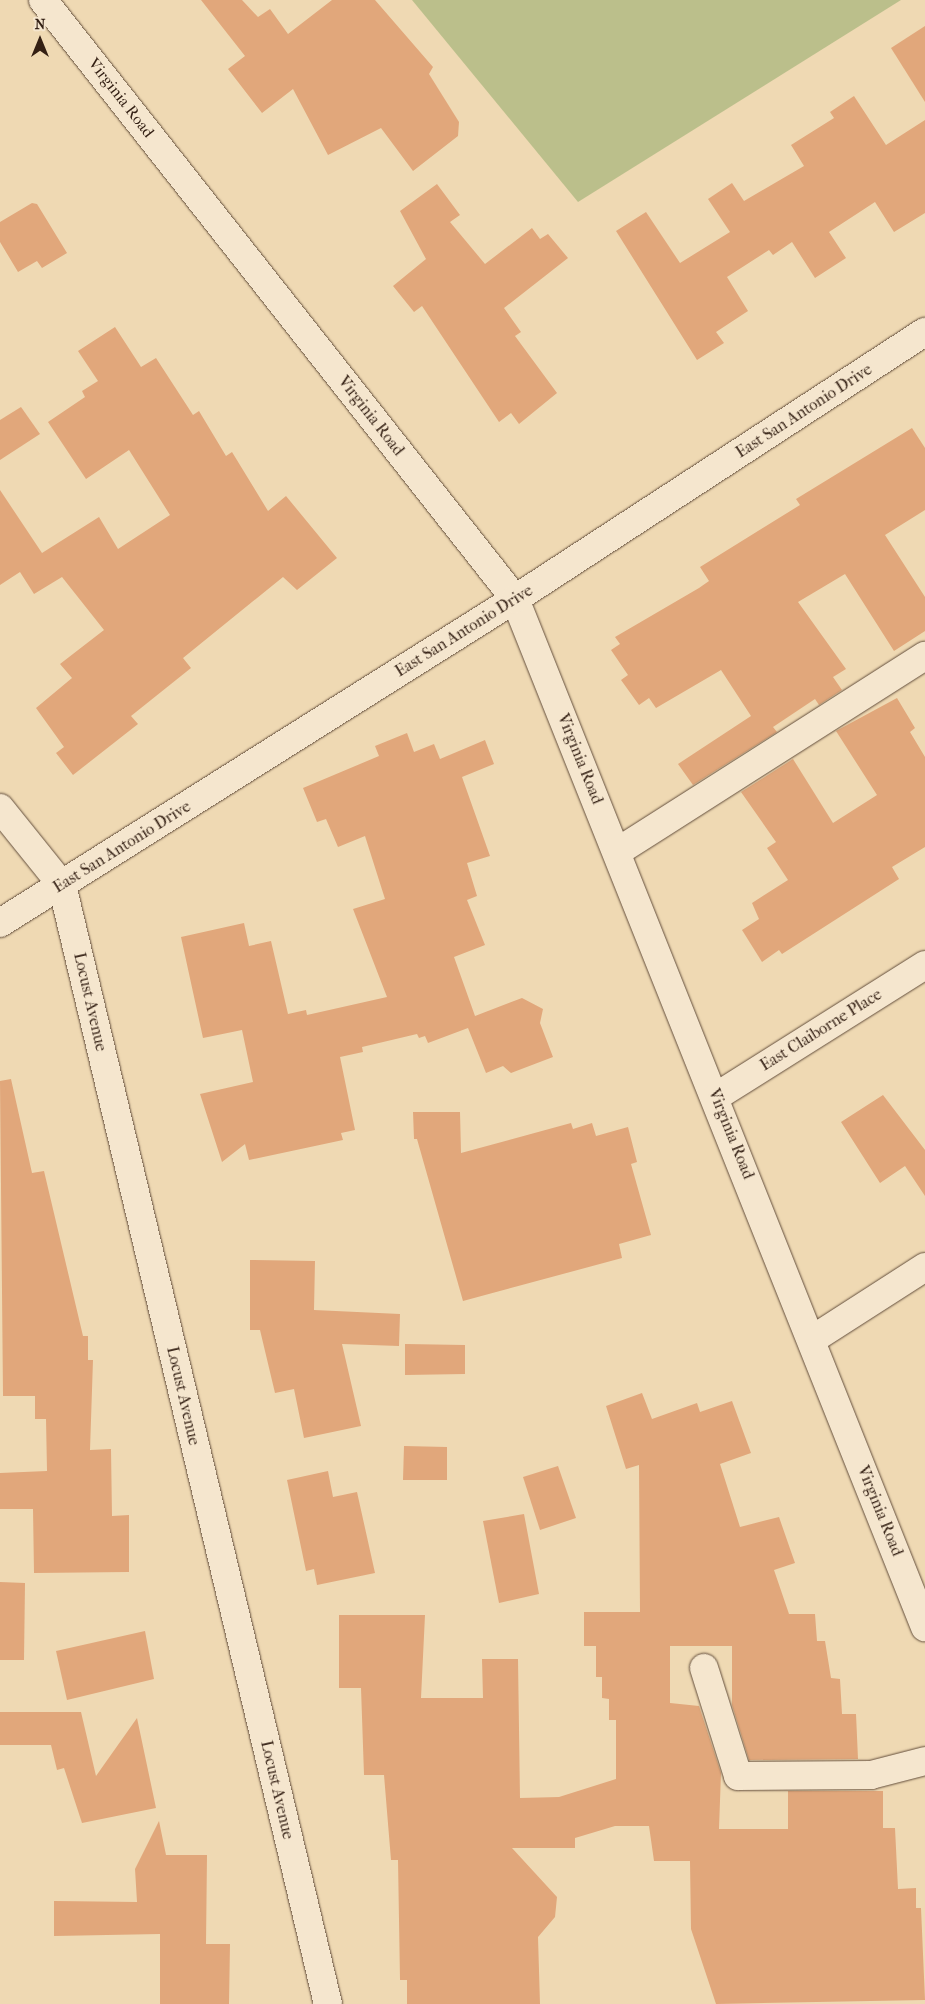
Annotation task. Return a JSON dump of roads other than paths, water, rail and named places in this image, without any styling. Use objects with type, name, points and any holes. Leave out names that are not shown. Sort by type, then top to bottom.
[{"type":"street","name":"Virginia Road","points":[[44,0],[515,599],[813,1339],[917,1576],[925,1627]]},
{"type":"street","name":"East San Antonio Drive","points":[[0,923],[515,599],[925,332]]},
{"type":"street","points":[[617,852],[925,656]]},
{"type":"street","name":"Locust Avenue","points":[[0,808],[62,885],[328,2004]]},
{"type":"street","name":"East Claiborne Place","points":[[716,1096],[925,964]]},
{"type":"street","points":[[813,1339],[925,1267]]},
{"type":"street","points":[[704,1668],[738,1776],[871,1775],[925,1761]]}]
